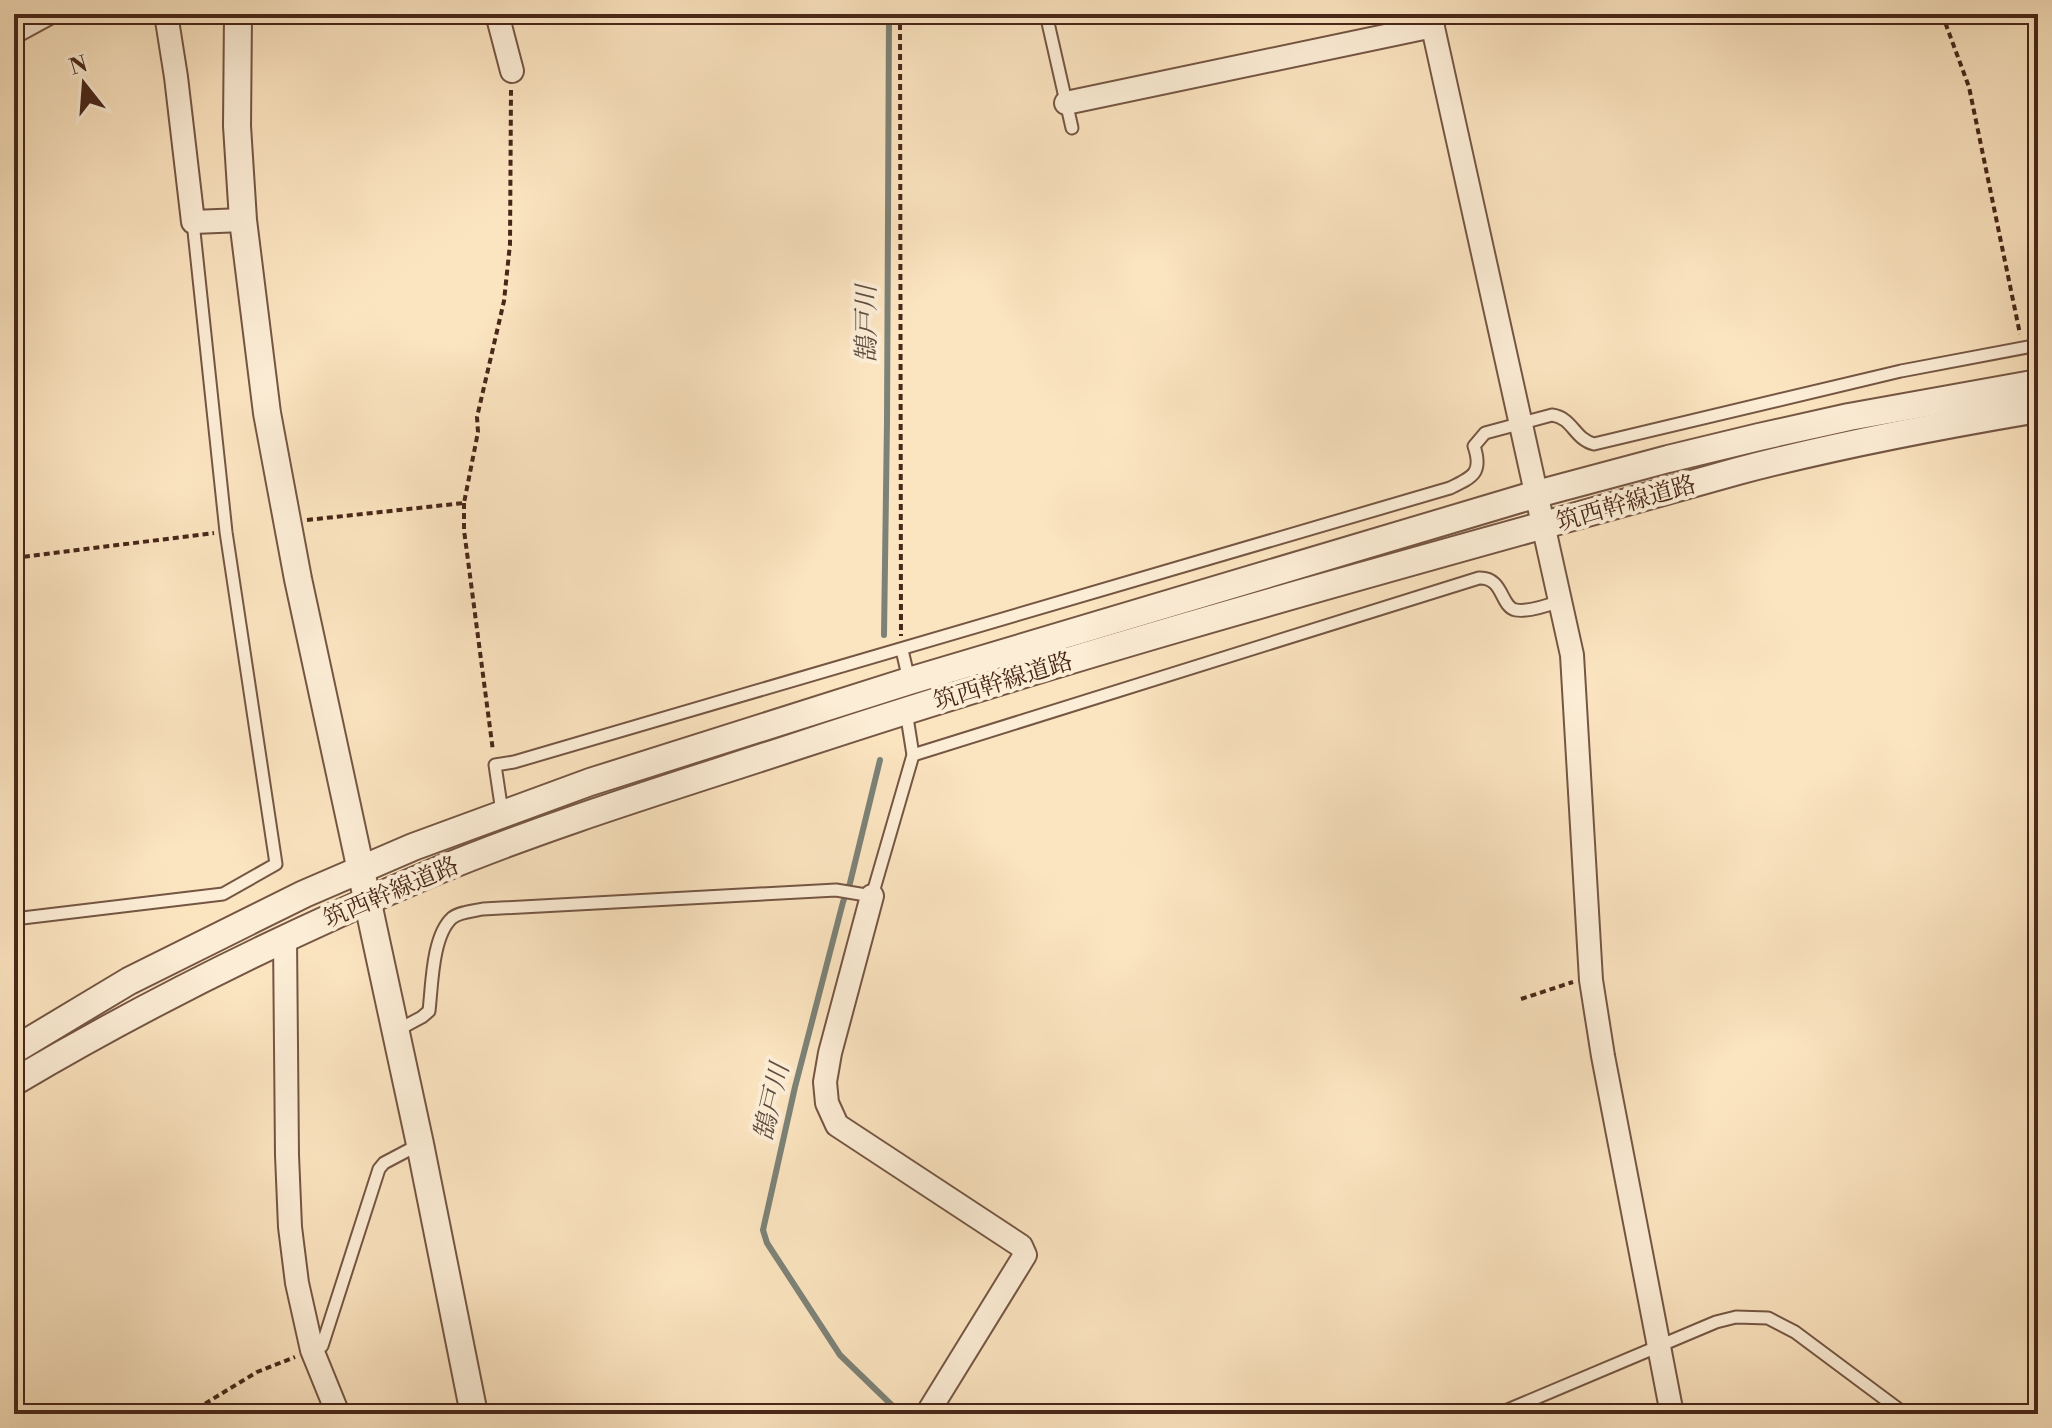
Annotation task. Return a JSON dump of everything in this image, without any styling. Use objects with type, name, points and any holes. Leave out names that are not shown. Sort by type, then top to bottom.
[{"type":"street","points":[[166,14],[193,222],[243,220]]},
{"type":"street","points":[[238,14],[237,126],[243,220],[267,413],[287,523],[420,1144],[474,1414]]},
{"type":"street","points":[[497,14],[512,71]]},
{"type":"street","points":[[1066,103],[1432,20],[1572,655],[1591,980],[1672,1414]]},
{"type":"street","name":"筑西幹線道路","points":[[14,1050],[129,981],[287,902],[361,869],[590,782],[909,681],[1537,494],[1759,437],[2038,383]]},
{"type":"street","name":"筑西幹線道路","points":[[14,1082],[124,1020],[285,938],[451,866],[569,822],[906,710],[1544,526],[1809,452],[1927,427],[2038,409]]},
{"type":"street","points":[[872,896],[830,1053],[825,1082],[827,1103],[837,1125],[1021,1246],[1025,1255],[927,1414]]},
{"type":"street","points":[[285,938],[290,1227],[297,1283],[312,1350],[338,1414]]},
{"type":"lane","points":[[1046,14],[1072,128]]},
{"type":"lane","points":[[14,919],[223,894],[276,864],[226,532],[193,222]]},
{"type":"lane","points":[[503,813],[495,765],[902,650],[1450,488],[1470,479],[1476,471],[1479,462],[1474,446],[1485,433],[1552,415],[1562,416],[1584,442],[1594,444],[1901,371],[2038,345]]},
{"type":"lane","points":[[913,755],[1479,578],[1491,580],[1501,590],[1510,607],[1516,610],[1560,601]]},
{"type":"lane","points":[[902,650],[909,681]]},
{"type":"lane","points":[[396,1031],[429,1011],[438,944],[454,916],[483,909],[836,890],[872,896],[913,755],[906,710]]},
{"type":"lane","points":[[312,1350],[322,1346],[379,1169],[384,1163],[420,1144]]},
{"type":"lane","points":[[1498,1414],[1716,1322],[1736,1317],[1768,1318],[1795,1332],[1905,1414]]},
{"type":"path","points":[[900,14],[902,650]]},
{"type":"path","points":[[1942,14],[1969,87],[2022,347]]},
{"type":"path","points":[[495,765],[464,530],[464,503],[478,432],[477,417],[504,301],[510,244],[512,71]]},
{"type":"path","points":[[287,523],[464,503]]},
{"type":"path","points":[[14,558],[226,532]]},
{"type":"path","points":[[1521,999],[1564,984],[1591,980]]},
{"type":"path","points":[[188,1414],[257,1372],[312,1350]]},
{"type":"waterway","name":"鵠戸川","points":[[884,635],[889,14]]},
{"type":"waterway","name":"鵠戸川","points":[[880,760],[795,1087],[763,1230],[767,1243],[840,1355],[901,1414]]}]
